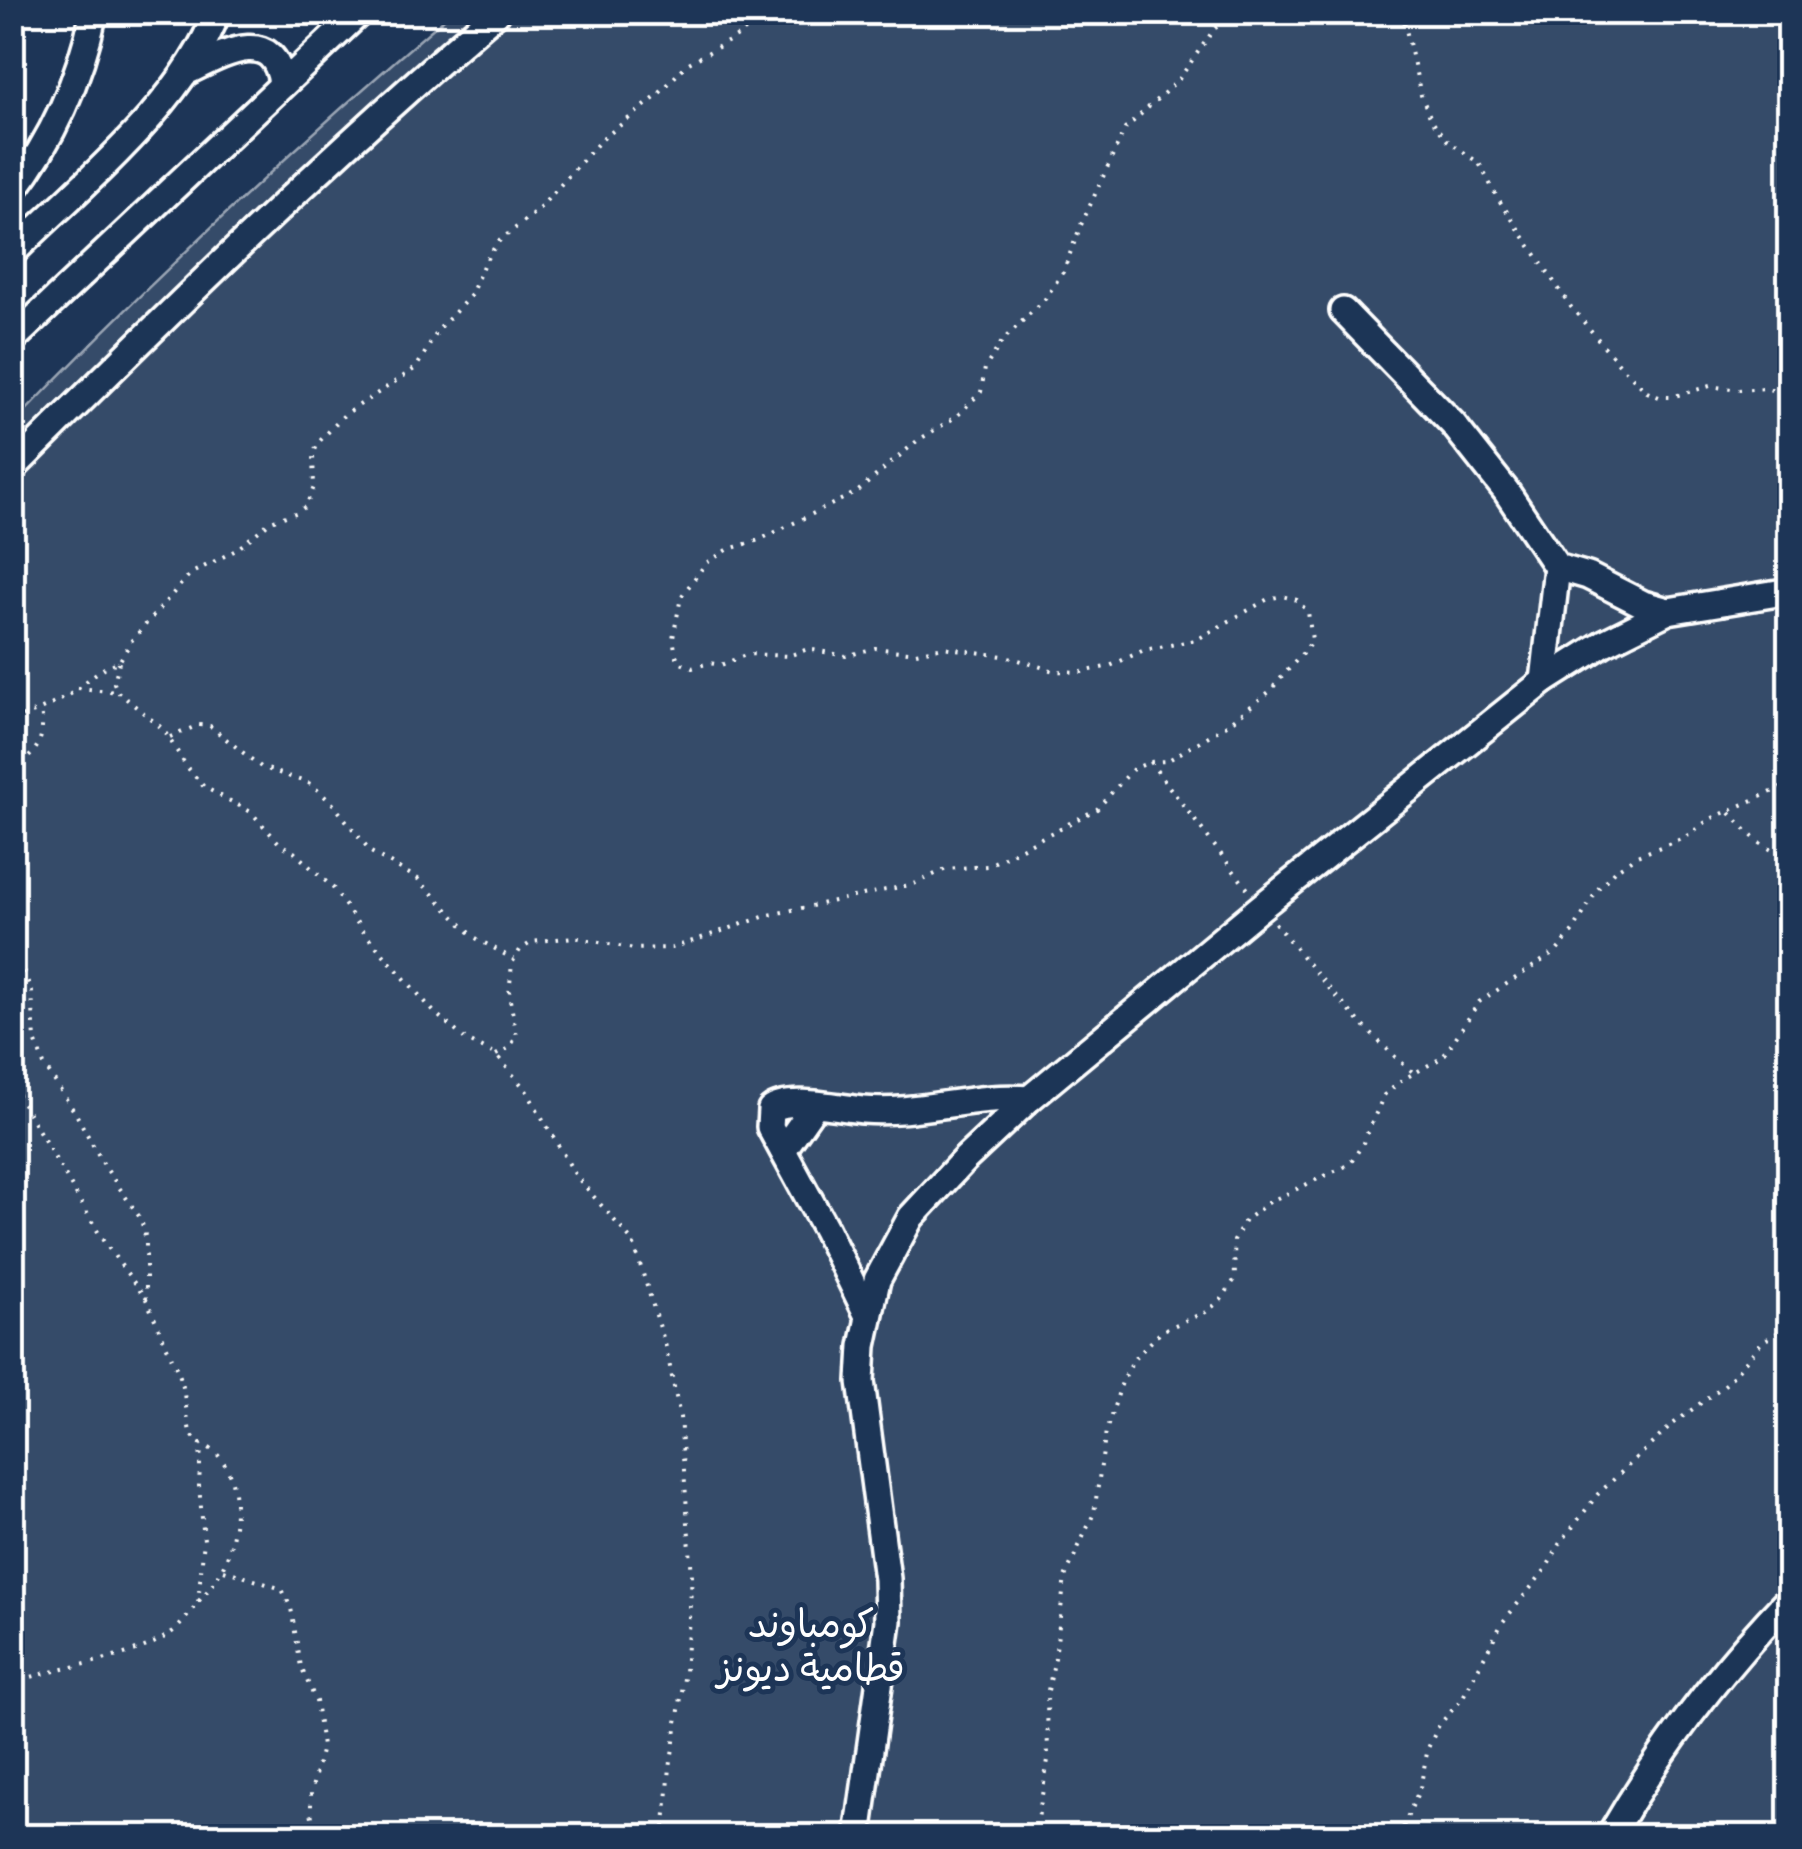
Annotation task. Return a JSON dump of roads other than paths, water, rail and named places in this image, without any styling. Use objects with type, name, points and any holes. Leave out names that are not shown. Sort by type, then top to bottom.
[{"type":"street","points":[[12,192],[39,158],[66,103],[94,12]]},
{"type":"street","points":[[12,253],[155,112],[188,71],[216,12]]},
{"type":"street","points":[[12,340],[360,12]]},
{"type":"street","points":[[12,469],[143,338],[497,12]]},
{"type":"street","points":[[188,71],[233,50],[256,48],[275,61],[282,83]]},
{"type":"street","points":[[1343,311],[1453,424],[1506,491],[1557,567],[1588,576],[1644,604],[1668,611]]},
{"type":"street","points":[[1544,680],[1557,567]]},
{"type":"street","points":[[858,1836],[888,1621],[888,1579],[862,1382],[868,1316],[877,1280],[912,1217],[1029,1098],[1544,680],[1604,643],[1668,611],[1790,591]]},
{"type":"street","points":[[868,1316],[784,1150],[814,1106],[887,1110],[1004,1097],[1029,1098]]},
{"type":"street","points":[[1610,1836],[1678,1730],[1717,1679],[1790,1598]]},
{"type":"district","name":"كومباوند قطامية ديونز","points":[[811,1651]]}]
